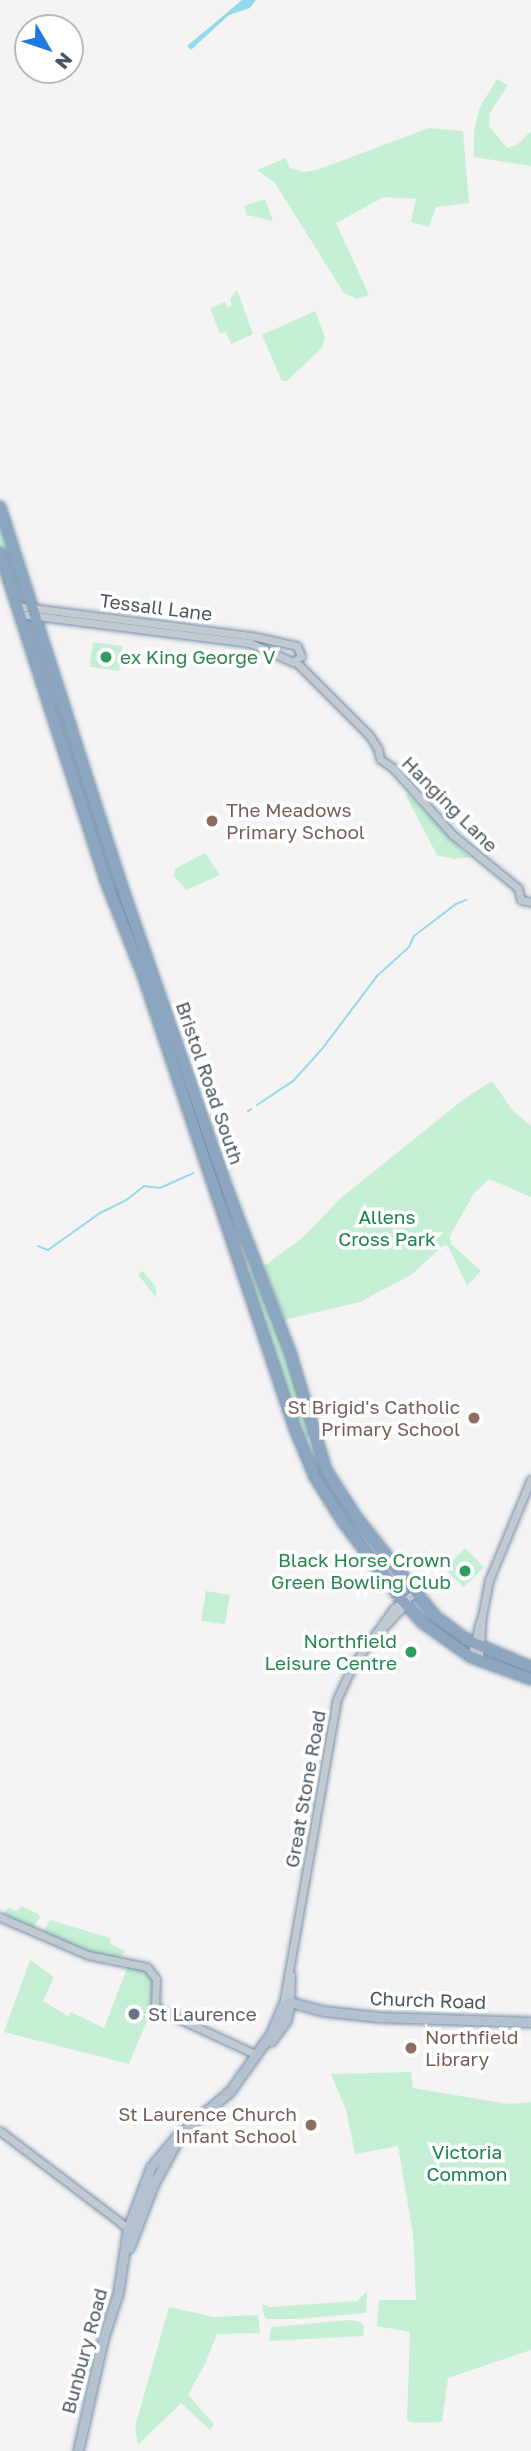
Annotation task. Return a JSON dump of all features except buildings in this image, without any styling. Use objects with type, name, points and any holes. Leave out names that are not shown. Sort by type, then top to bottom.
[{"type":"highway","name":"Bristol Road South","points":[[0,507],[45,677],[44,689],[48,702],[105,878],[158,1020],[299,1441],[329,1501],[448,1644],[475,1658],[531,1679]]},
{"type":"highway","name":"Bristol Road South","points":[[0,553],[26,611],[39,631],[119,878],[169,1014],[225,1183],[290,1352],[319,1450],[335,1486],[408,1599],[454,1633],[531,1667]]},
{"type":"highway","points":[[48,702],[56,696],[53,674]]},
{"type":"highway","points":[[158,1020],[169,1014]]},
{"type":"highway","points":[[241,1270],[256,1264]]},
{"type":"highway","points":[[299,1441],[309,1441],[315,1434]]},
{"type":"highway","points":[[306,1456],[319,1450]]},
{"type":"main road","name":"Church Road","points":[[287,2006],[324,2011],[531,2022]]},
{"type":"main road","points":[[257,2055],[277,2035],[287,2006]]},
{"type":"main road","name":"Bunbury Road","points":[[78,2451],[91,2386],[151,2167],[164,2148],[230,2091],[257,2055]]},
{"type":"street","name":"Tessall Lane","points":[[26,611],[250,643],[284,656]]},
{"type":"street","name":"Tessall Lane","points":[[26,611],[252,636],[289,646]]},
{"type":"street","points":[[39,631],[46,622],[55,617]]},
{"type":"street","points":[[294,645],[300,650],[300,658],[295,661],[284,656],[289,646],[294,645]]},
{"type":"street","name":"Hanging Lane","points":[[295,661],[369,735],[379,749],[380,759],[393,768],[453,835],[518,888],[522,900],[531,902]]},
{"type":"street","points":[[476,1644],[489,1580],[531,1479]]},
{"type":"street","name":"Great Stone Road","points":[[287,2006],[291,1964],[337,1699],[353,1665],[408,1599]]},
{"type":"street","points":[[475,1658],[476,1627],[482,1616]]},
{"type":"street","points":[[454,1633],[467,1632],[476,1627]]},
{"type":"street","points":[[0,1916],[88,1955],[147,1967],[154,1973],[156,2007],[257,2055]]},
{"type":"street","points":[[0,2131],[132,2230]]},
{"type":"green space","points":[[497,79],[508,85],[490,113],[489,126],[507,148],[517,145],[531,131],[531,166],[474,157],[474,131],[480,107]]},
{"type":"green space","points":[[429,128],[463,131],[469,203],[436,207],[429,227],[411,222],[416,199],[384,197],[336,223],[369,295],[357,299],[344,293],[275,183],[257,170],[286,158],[290,168],[303,172],[317,170]]},
{"type":"green space","points":[[265,199],[273,221],[247,215],[244,206]]},
{"type":"green space","points":[[237,290],[253,334],[231,344],[226,332],[220,334],[210,308],[225,302],[227,307],[232,306],[230,299]]},
{"type":"green space","points":[[315,311],[325,337],[322,348],[287,381],[282,381],[262,335]]},
{"type":"green space","points":[[0,518],[25,594],[20,597],[0,545]]},
{"type":"green space","name":"ex King George V","points":[[93,642],[123,646],[119,671],[90,667]]},
{"type":"green space","points":[[60,702],[159,997],[108,883],[52,706]]},
{"type":"green space","points":[[408,793],[470,857],[454,859],[437,855],[406,796]]},
{"type":"green space","points":[[205,853],[220,875],[186,890],[174,876],[175,869]]},
{"type":"green space","name":"Allens Cross Park","points":[[492,1081],[513,1111],[531,1126],[531,1197],[489,1179],[474,1193],[450,1236],[451,1244],[481,1271],[467,1286],[448,1246],[444,1245],[411,1275],[360,1302],[284,1320],[264,1266],[302,1238],[342,1197],[464,1099]]},
{"type":"green space","points":[[143,1271],[156,1287],[156,1298],[138,1274]]},
{"type":"green space","points":[[255,1271],[290,1369],[310,1435],[307,1438],[300,1437],[248,1272]]},
{"type":"green space","points":[[312,1455],[318,1456],[356,1529],[395,1581],[392,1583],[343,1518],[309,1460]]},
{"type":"green space","name":"Black Horse Crown Green Bowling Club","points":[[465,1548],[484,1567],[464,1588],[444,1569]]},
{"type":"green space","points":[[206,1591],[230,1595],[225,1624],[201,1621]]},
{"type":"green space","points":[[21,1906],[40,1917],[34,1927],[24,1926],[4,1913],[9,1907],[17,1911]]},
{"type":"green space","points":[[50,1920],[110,1938],[111,1944],[125,1951],[120,1958],[112,1959],[91,1954],[48,1936],[44,1930]]},
{"type":"green space","points":[[30,1960],[54,1977],[43,2001],[68,2016],[71,2012],[104,2028],[128,1966],[148,1971],[154,1981],[150,2013],[129,2064],[4,2032]]},
{"type":"green space","name":"Victoria Common","points":[[411,2072],[413,2088],[509,2104],[531,2102],[531,2350],[448,2378],[442,2422],[407,2421],[410,2332],[377,2326],[379,2300],[416,2300],[413,2234],[398,2146],[355,2154],[346,2110],[331,2074]]},
{"type":"green space","points":[[367,2291],[366,2313],[293,2319],[267,2319],[264,2316],[262,2304],[269,2307],[357,2301]]},
{"type":"green space","points":[[169,2307],[214,2317],[258,2315],[260,2333],[217,2334],[188,2395],[214,2424],[210,2430],[181,2403],[138,2445],[135,2427]]},
{"type":"green space","points":[[351,2320],[364,2326],[363,2336],[269,2341],[271,2327]]},
{"type":"water","points":[[242,0],[256,0],[250,8],[229,15],[191,50],[187,46]]},
{"type":"waterway","points":[[257,1105],[293,1081],[322,1049],[377,976],[409,947],[414,936],[456,904],[466,900]]},
{"type":"waterway","points":[[248,1111],[252,1109]]},
{"type":"waterway","points":[[38,1246],[48,1250],[144,1186],[160,1188],[194,1173]]},
{"type":"place","name":"ex King George V","points":[[106,657]]},
{"type":"place","name":"The Meadows Primary School","points":[[212,821]]},
{"type":"place","name":"St Brigid's Catholic Primary School","points":[[474,1418]]},
{"type":"place","name":"Black Horse Crown Green Bowling Club","points":[[465,1571]]},
{"type":"place","name":"Northfield Leisure Centre","points":[[411,1652]]},
{"type":"place","name":"St Laurence","points":[[134,2014]]},
{"type":"place","name":"Northfield Library","points":[[411,2048]]},
{"type":"place","name":"St Laurence Church Infant School","points":[[311,2125]]}]
